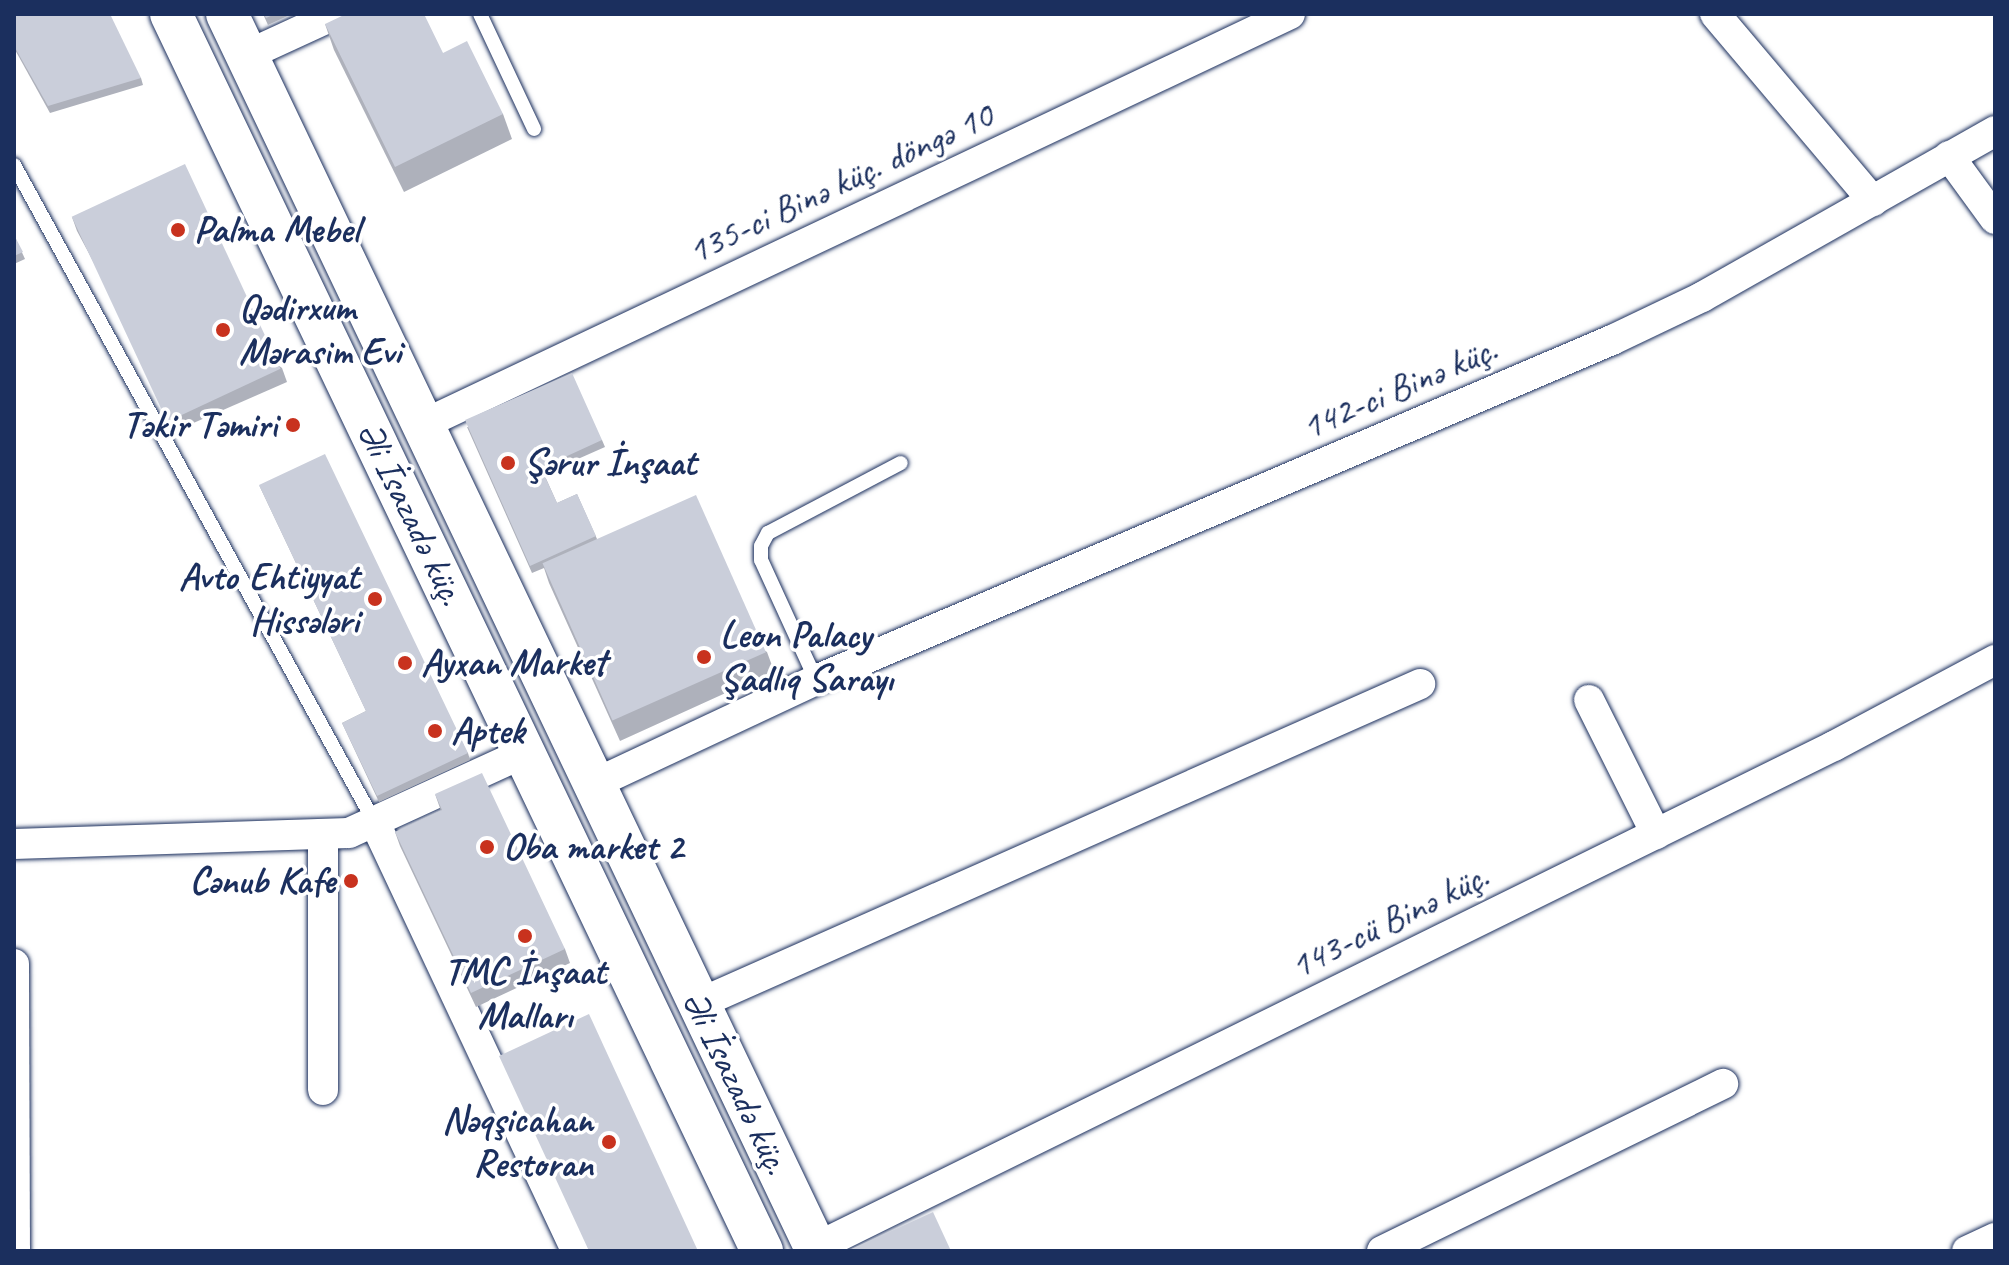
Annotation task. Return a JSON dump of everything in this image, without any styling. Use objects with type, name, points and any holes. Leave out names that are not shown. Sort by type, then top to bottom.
[{"type":"main road","name":"Əli İsazadə küç.","points":[[171,14],[762,1251]]},
{"type":"main road","name":"Əli İsazadə küç.","points":[[227,14],[816,1250]]},
{"type":"main road","points":[[526,752],[569,732]]},
{"type":"main road","points":[[551,804],[594,784]]},
{"type":"street","points":[[247,55],[336,14]]},
{"type":"street","name":"135-ci Binə küç. döngə 10","points":[[424,424],[1290,14]]},
{"type":"street","points":[[1715,14],[1873,201]]},
{"type":"street","name":"142-ci Binə küç.","points":[[594,784],[816,680],[1612,340],[1702,297],[1995,131]]},
{"type":"street","points":[[1949,156],[1995,219]]},
{"type":"street","name":"143-cü Binə küç.","points":[[816,1250],[1834,746],[1995,660]]},
{"type":"street","points":[[698,1004],[1420,684]]},
{"type":"street","points":[[1589,700],[1656,834]]},
{"type":"street","points":[[14,844],[323,837],[349,833],[526,752]]},
{"type":"street","points":[[375,823],[576,1251]]},
{"type":"street","points":[[323,837],[323,1090]]},
{"type":"street","points":[[14,964],[15,1251]]},
{"type":"street","points":[[1382,1251],[1723,1084]]},
{"type":"street","points":[[1967,1251],[1995,1238]]},
{"type":"lane","points":[[480,14],[534,129]]},
{"type":"lane","points":[[14,165],[375,823]]},
{"type":"lane","points":[[816,680],[761,560],[761,546],[768,533],[901,463]]},
{"type":"building","points":[[14,14],[110,14],[141,78],[48,106],[14,46]]},
{"type":"building","points":[[346,14],[424,14],[443,53],[467,41],[503,114],[395,167],[325,24]]},
{"type":"building","points":[[185,164],[281,369],[167,422],[72,217]]},
{"type":"building","points":[[14,235],[23,252],[14,256]]},
{"type":"building","points":[[572,373],[602,440],[541,468],[557,503],[577,494],[596,536],[530,566],[465,420]]},
{"type":"building","points":[[325,454],[468,753],[377,796],[342,723],[366,711],[259,485]]},
{"type":"building","points":[[696,495],[766,652],[612,720],[543,563]]},
{"type":"building","points":[[482,773],[565,949],[471,993],[395,832],[442,810],[435,794]]},
{"type":"building","points":[[589,1014],[698,1251],[589,1251],[499,1056]]},
{"type":"building","points":[[933,1212],[951,1251],[847,1251]]},
{"type":"place","name":"Palma Mebel","points":[[178,230]]},
{"type":"place","name":"Qədirxum Mərasim Evi","points":[[223,330]]},
{"type":"place","name":"Təkir Təmiri","points":[[293,425]]},
{"type":"place","name":"Şərur İnşaat","points":[[508,463]]},
{"type":"place","name":"Avto Ehtiyyat Hissələri","points":[[375,599]]},
{"type":"place","name":"Leon Palaсу Şadlıq Sarayı","points":[[704,657]]},
{"type":"place","name":"Ayxan Market","points":[[405,663]]},
{"type":"place","name":"Aptek","points":[[435,731]]},
{"type":"place","name":"Oba market 2","points":[[487,847]]},
{"type":"place","name":"Cənub Kafe","points":[[351,881]]},
{"type":"place","name":"TMC İnşaat Malları","points":[[525,936]]},
{"type":"place","name":"Nəqşicahan Restoran","points":[[609,1142]]}]
